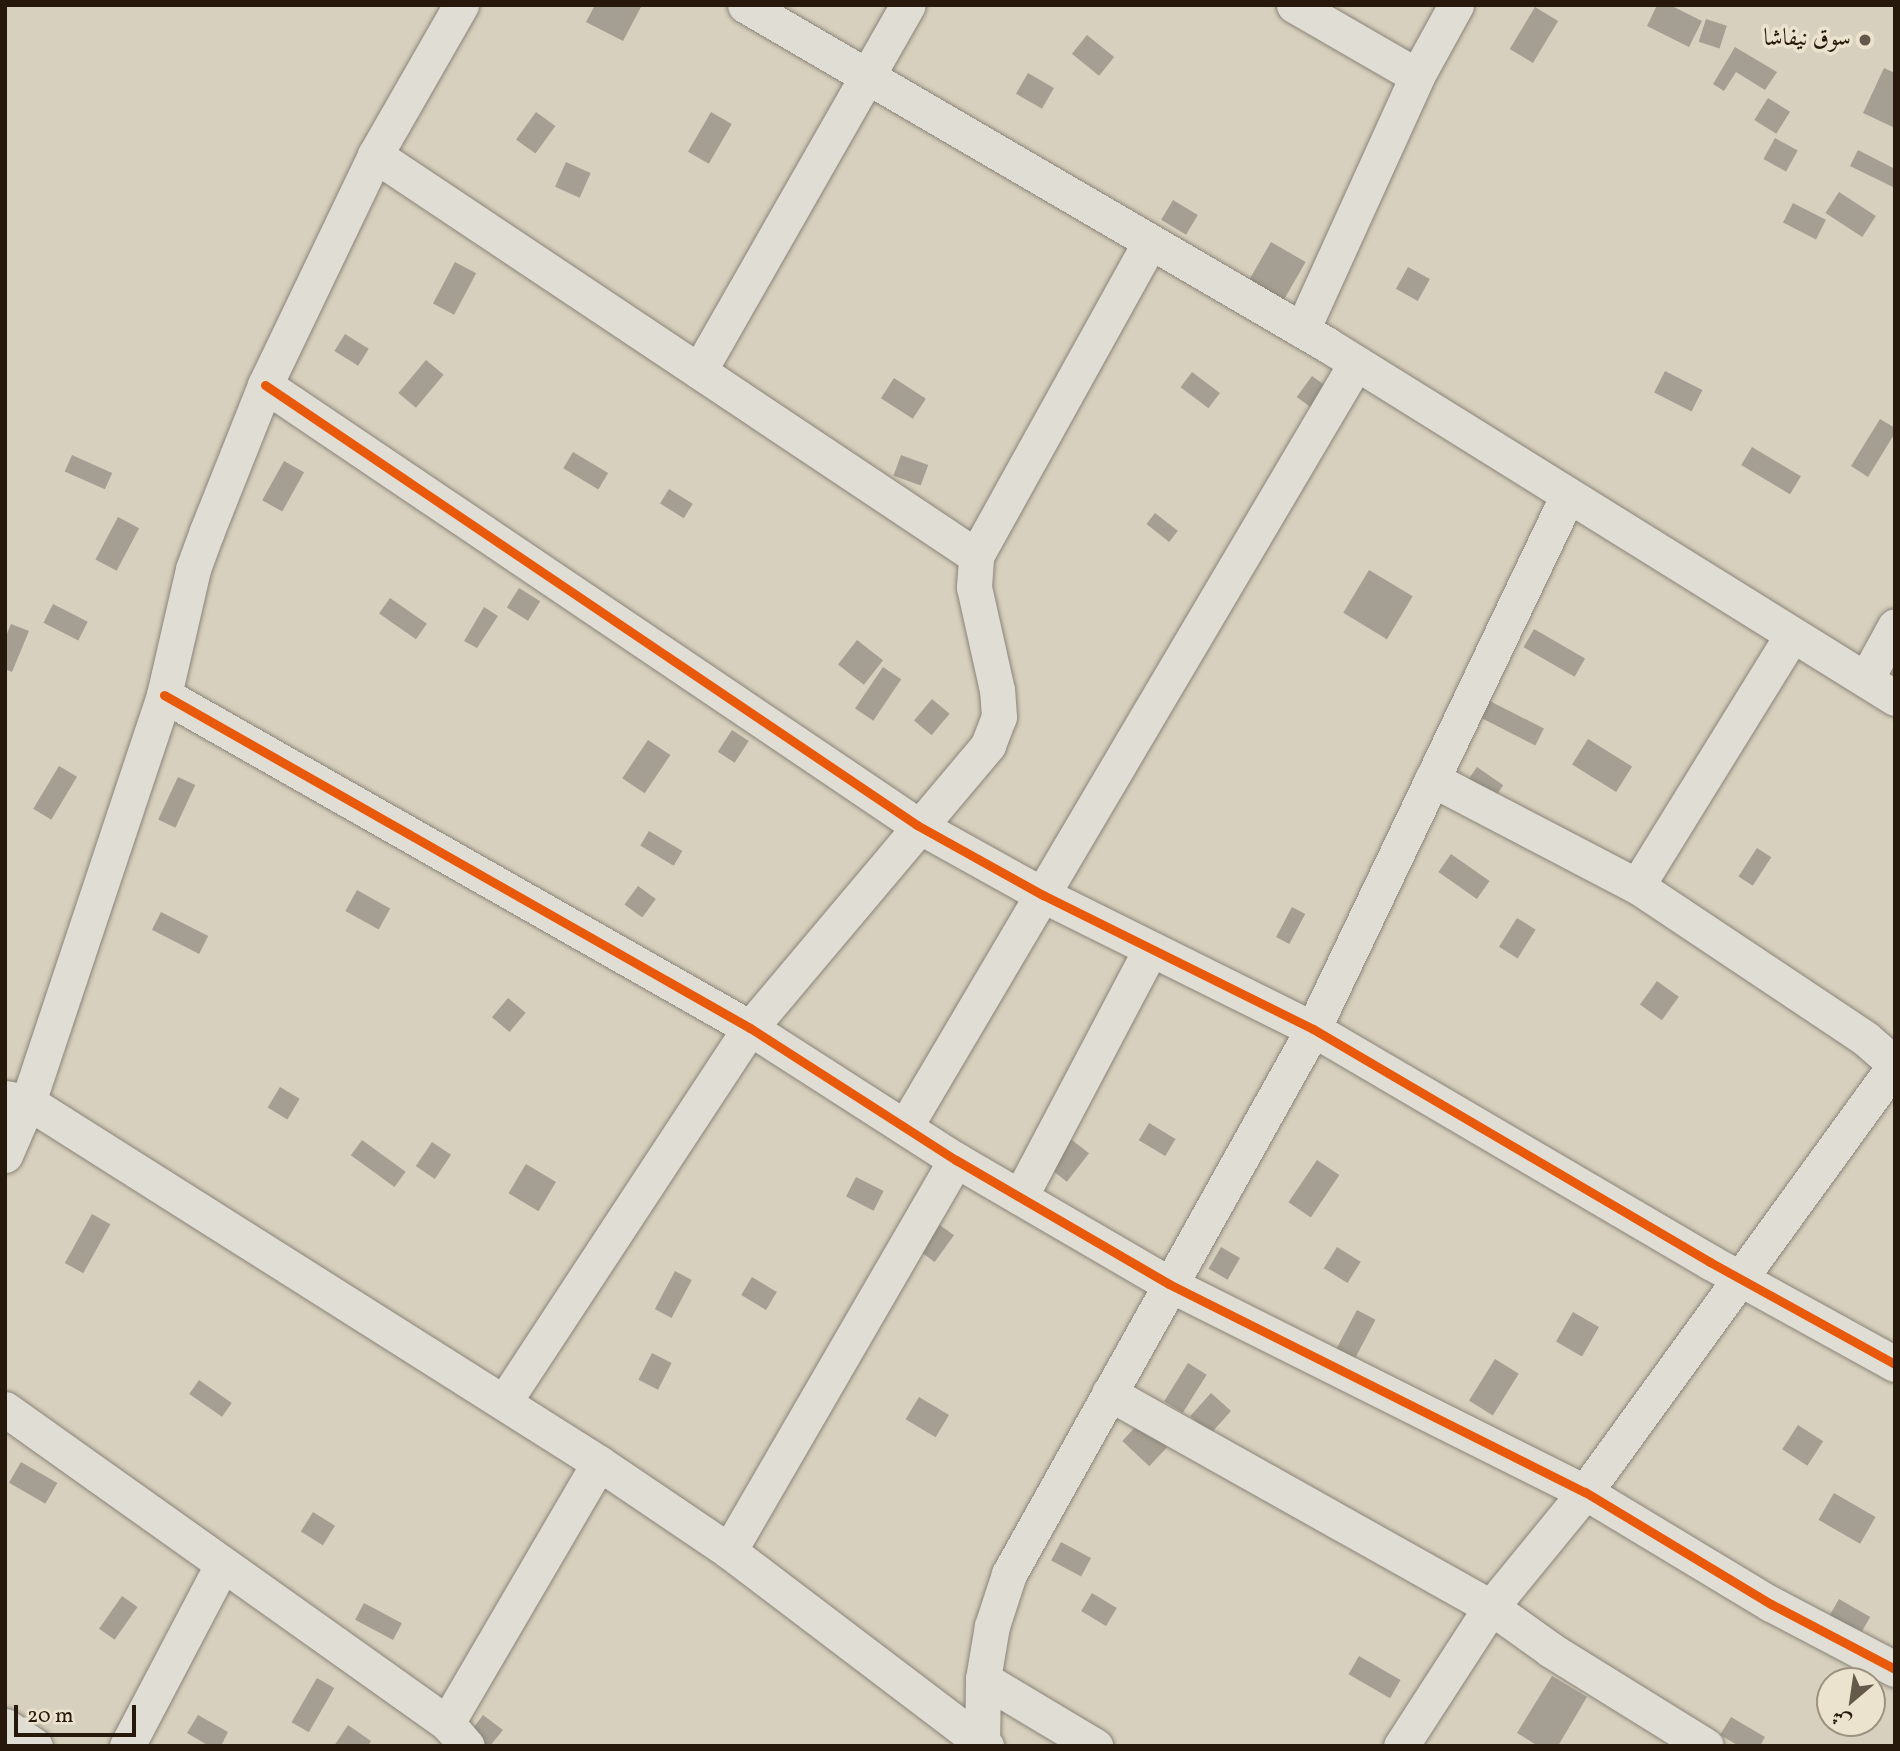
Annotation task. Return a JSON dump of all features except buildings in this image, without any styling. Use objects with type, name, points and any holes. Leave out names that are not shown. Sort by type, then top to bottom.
[{"type":"street","points":[[5,1156],[17,1100],[164,695],[192,569],[265,386],[375,155],[461,5]]},
{"type":"street","points":[[745,5],[1302,330],[1791,637],[1895,698]]},
{"type":"street","points":[[699,371],[908,5]]},
{"type":"street","points":[[1294,5],[1417,76]]},
{"type":"street","points":[[1302,330],[1417,76],[1456,5]]},
{"type":"street","points":[[375,155],[976,555]]},
{"type":"street","points":[[504,1402],[750,1028],[917,825],[988,746],[999,717],[997,690],[974,586],[976,555],[1150,242]]},
{"type":"street","points":[[905,1127],[1356,363]]},
{"type":"street","points":[[265,386],[917,825],[1043,895],[1312,1029],[1895,1364]]},
{"type":"street","points":[[983,1743],[982,1679],[992,1626],[1009,1574],[1312,1029],[1567,497]]},
{"type":"street","points":[[1866,679],[1895,626]]},
{"type":"street","points":[[1637,886],[1791,637]]},
{"type":"street","points":[[164,695],[750,1028],[956,1160],[1169,1284],[1586,1492],[1770,1604],[1895,1669]]},
{"type":"street","points":[[1401,1746],[1492,1607],[1586,1492],[1739,1275],[1895,1065],[1866,1039],[1637,886],[1432,779]]},
{"type":"street","points":[[1020,1197],[1151,949]]},
{"type":"street","points":[[17,1100],[599,1463],[729,1551],[983,1743]]},
{"type":"street","points":[[729,1551],[956,1160]]},
{"type":"street","points":[[1109,1393],[1492,1607],[1551,1650],[1706,1746]]},
{"type":"street","points":[[5,1409],[457,1735],[599,1463]]},
{"type":"street","points":[[127,1746],[221,1567]]},
{"type":"street","points":[[982,1679],[1095,1746]]},
{"type":"street","points":[[5,1726],[35,1746]]},
{"type":"cycle path","points":[[265,385],[917,825],[1043,895],[1313,1029],[1710,1262],[1895,1364]]},
{"type":"cycle path","points":[[164,695],[750,1028],[956,1160],[1169,1284],[1585,1492],[1771,1604],[1895,1669]]},
{"type":"place","name":"سوق نيفاشا","points":[[1865,40]]}]
